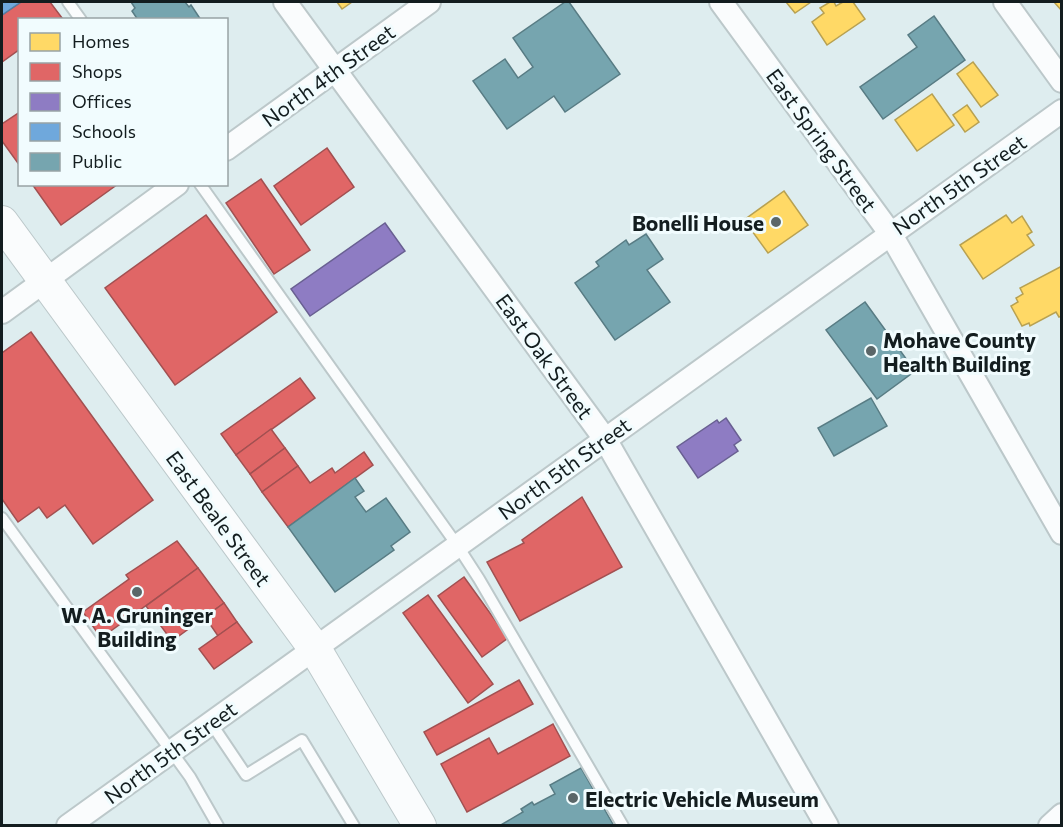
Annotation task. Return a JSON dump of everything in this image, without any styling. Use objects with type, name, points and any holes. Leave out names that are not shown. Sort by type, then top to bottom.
[{"type":"main road","name":"East Beale Street","points":[[2,222],[315,649],[420,825]]},
{"type":"street","name":"East Oak Street","points":[[285,2],[605,439],[827,825]]},
{"type":"street","name":"North 4th Street","points":[[228,148],[429,2]]},
{"type":"street","name":"East Spring Street","points":[[720,2],[891,233],[1062,533]]},
{"type":"street","points":[[1005,2],[1062,81]]},
{"type":"street","name":"North 5th Street","points":[[68,825],[1062,111]]},
{"type":"street","points":[[2,312],[174,186]]},
{"type":"street","points":[[1050,825],[1062,815]]},
{"type":"lane","points":[[68,2],[80,18]]},
{"type":"lane","points":[[201,186],[457,545],[623,825]]},
{"type":"lane","points":[[2,518],[190,777],[218,825]]},
{"type":"lane","points":[[211,723],[246,775],[302,740],[354,825]]},
{"type":"building: Homes","points":[[337,2],[352,2],[342,9]]},
{"type":"building: Homes","points":[[786,2],[811,2],[795,13]]},
{"type":"building: Homes","points":[[834,2],[836,6],[843,2],[853,2],[865,19],[827,45],[812,22],[824,13],[820,8]]},
{"type":"building: Homes","points":[[1054,2],[1062,2],[1062,11]]},
{"type":"building: Homes","points":[[973,62],[998,95],[981,107],[957,74]]},
{"type":"building: Homes","points":[[932,94],[954,125],[917,151],[895,120]]},
{"type":"building: Homes","points":[[967,105],[979,122],[965,132],[953,115]]},
{"type":"building: Homes","name":"Bonelli House","points":[[784,191],[808,225],[768,253],[744,220]]},
{"type":"building: Homes","points":[[1006,215],[1012,223],[1022,216],[1032,232],[1027,235],[1034,245],[983,279],[960,245]]},
{"type":"building: Homes","points":[[1062,266],[1062,316],[1059,317],[1056,312],[1030,326],[1029,323],[1022,326],[1011,306],[1018,302],[1016,298],[1023,294],[1020,288]]},
{"type":"building: Shops","points":[[21,2],[50,2],[62,18],[18,18],[18,50],[2,62],[2,15]]},
{"type":"building: Shops","points":[[18,113],[18,163],[2,141],[2,124]]},
{"type":"building: Shops","points":[[327,148],[354,187],[301,225],[274,186]]},
{"type":"building: Shops","points":[[261,179],[310,250],[274,274],[226,203]]},
{"type":"building: Shops","points":[[33,186],[115,186],[61,225]]},
{"type":"building: Shops","points":[[206,215],[277,312],[175,385],[105,288]]},
{"type":"building: Shops","points":[[31,332],[153,500],[93,544],[65,505],[47,518],[39,507],[18,522],[2,499],[2,353]]},
{"type":"building: Shops","points":[[300,378],[315,398],[236,455],[221,434]]},
{"type":"building: Shops","points":[[271,429],[285,448],[250,474],[236,455]]},
{"type":"building: Shops","points":[[285,448],[298,466],[262,492],[250,474]]},
{"type":"building: Shops","points":[[364,452],[373,465],[288,527],[262,492],[298,466],[310,483],[332,468],[335,473]]},
{"type":"building: Shops","points":[[582,497],[622,567],[520,621],[487,562],[524,543],[522,540]]},
{"type":"building: Shops","name":"W. A. Gruninger Building","points":[[177,541],[198,568],[101,638],[83,612],[129,579],[126,575]]},
{"type":"building: Shops","points":[[198,568],[224,603],[172,641],[146,606]]},
{"type":"building: Shops","points":[[464,577],[508,638],[482,657],[438,596]]},
{"type":"building: Shops","points":[[428,595],[493,684],[468,703],[403,613]]},
{"type":"building: Shops","points":[[224,603],[237,622],[218,636],[205,617]]},
{"type":"building: Shops","points":[[237,622],[252,642],[214,669],[199,649]]},
{"type":"building: Shops","points":[[519,680],[533,704],[437,755],[424,732]]},
{"type":"building: Shops","points":[[553,724],[570,756],[467,812],[441,764],[489,738],[498,754]]},
{"type":"building: Offices","points":[[385,223],[405,251],[310,316],[291,289]]},
{"type":"building: Offices","points":[[726,418],[741,440],[734,445],[738,451],[698,478],[677,447],[717,420],[719,423]]},
{"type":"building: Schools","points":[[2,2],[21,2],[2,15]]},
{"type":"building: Public","points":[[131,2],[185,2],[189,7],[191,5],[200,18],[137,18],[132,11],[135,8]]},
{"type":"building: Public","points":[[565,2],[569,2],[620,74],[565,112],[554,96],[507,129],[473,81],[505,59],[518,78],[533,67],[513,38]]},
{"type":"building: Public","points":[[934,16],[965,60],[883,119],[860,87],[917,47],[908,35]]},
{"type":"building: Public","points":[[646,234],[663,259],[647,270],[670,302],[615,340],[575,283],[599,266],[596,262],[626,240],[629,245]]},
{"type":"building: Public","name":"Mohave County Health Building","points":[[865,302],[915,371],[877,399],[826,330]]},
{"type":"building: Public","points":[[871,398],[887,426],[834,456],[818,428]]},
{"type":"building: Public","points":[[355,478],[364,491],[355,497],[366,512],[386,498],[410,532],[391,546],[394,550],[335,592],[288,527]]},
{"type":"building: Public","name":"Electric Vehicle Museum","points":[[581,768],[614,826],[499,826],[523,812],[521,809],[532,802],[534,805],[555,794],[550,785]]},
{"type":"place","name":"Bonelli House","points":[[776,222]]},
{"type":"place","name":"Mohave County Health Building","points":[[871,351]]},
{"type":"place","name":"W. A. Gruninger Building","points":[[137,592]]},
{"type":"place","name":"Electric Vehicle Museum","points":[[573,798]]}]
